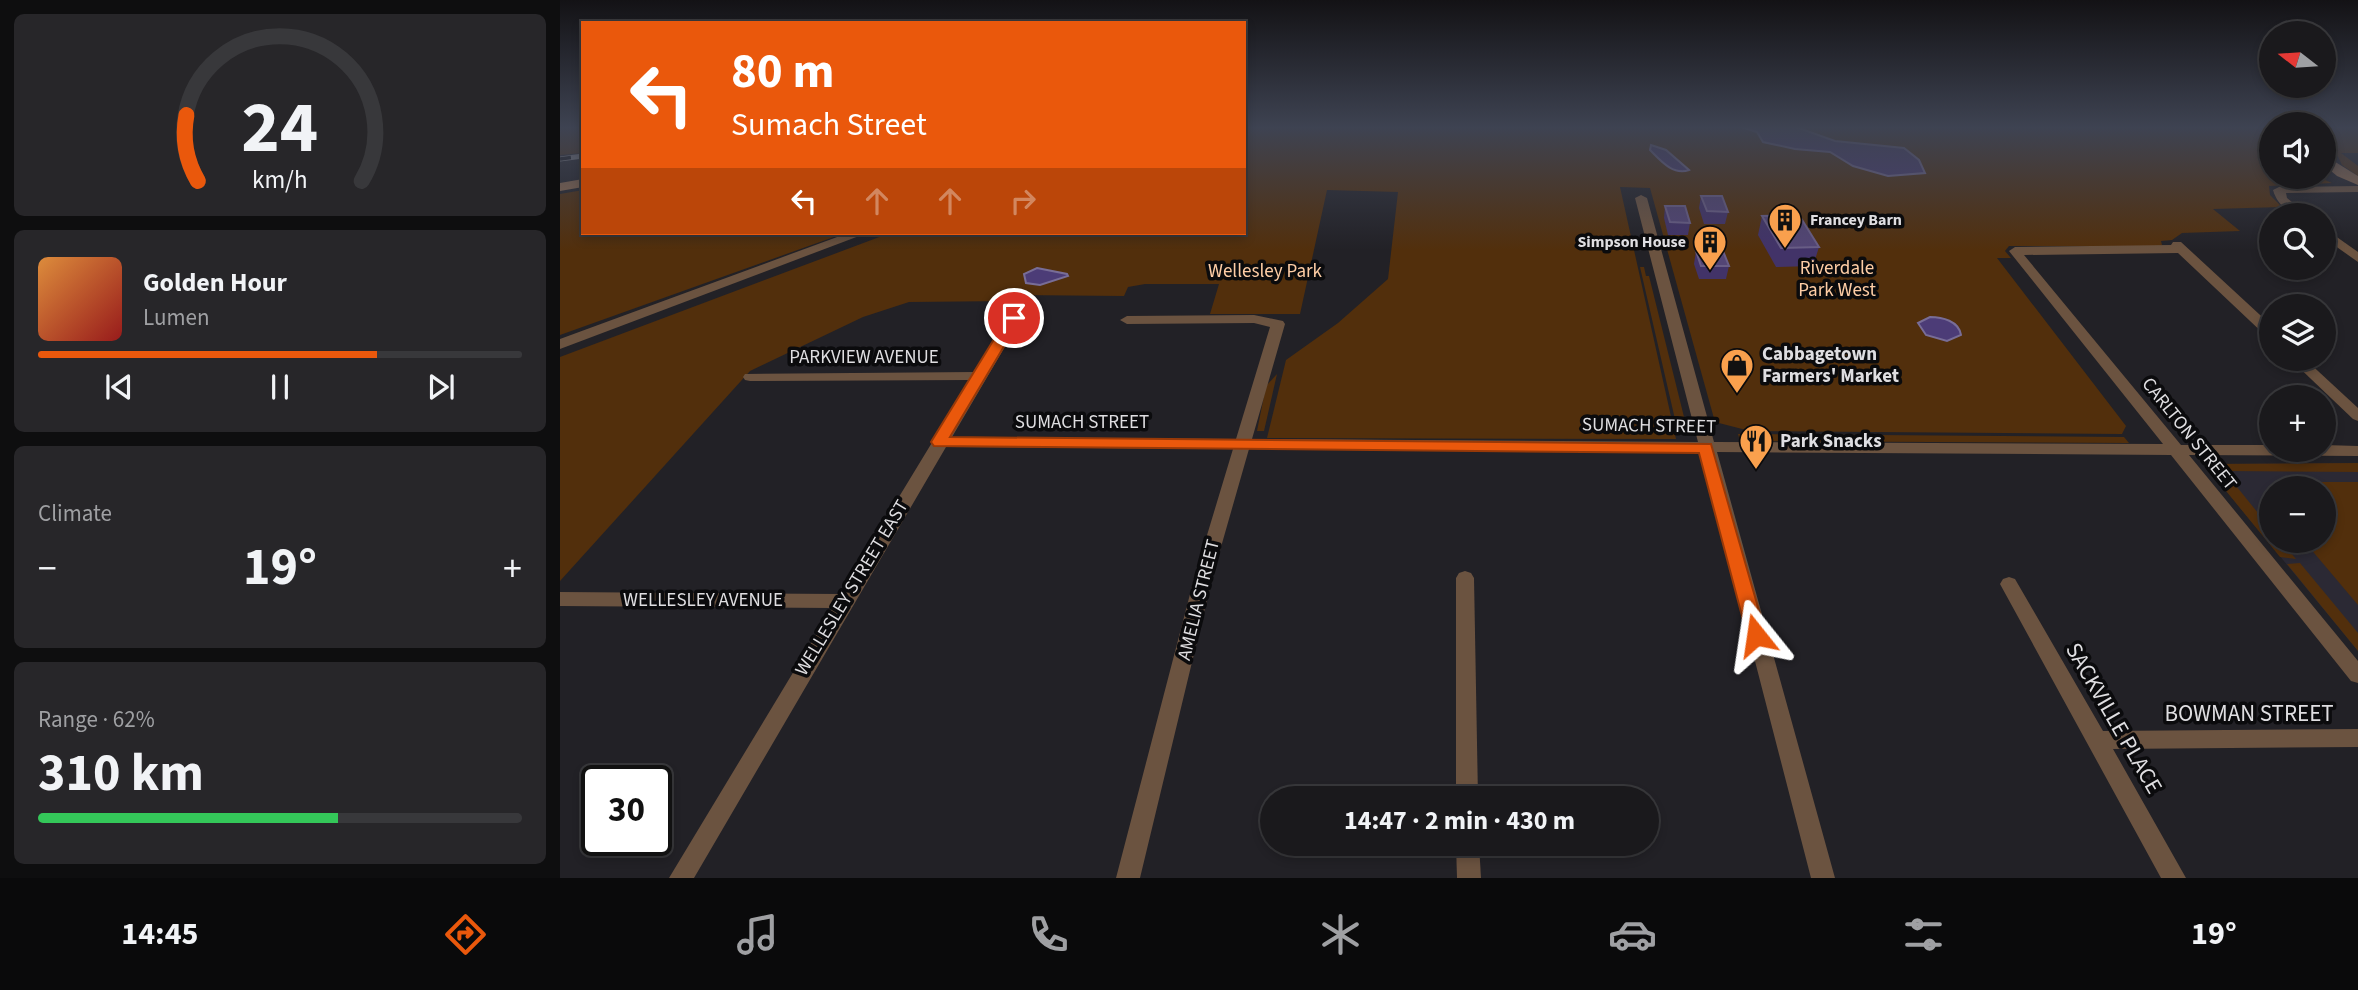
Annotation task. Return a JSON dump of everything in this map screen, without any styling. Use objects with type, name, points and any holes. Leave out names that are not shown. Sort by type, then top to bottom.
[{"type":"main road","points":[[2336,169],[2358,185]]},
{"type":"main road","points":[[2336,177],[2358,185]]},
{"type":"main road","points":[[560,187],[581,183]]},
{"type":"street","points":[[2287,203],[2278,194],[2279,190],[2358,185]]},
{"type":"street","points":[[1641,198],[1705,448],[1823,878]]},
{"type":"street","points":[[560,344],[855,235]]},
{"type":"street","points":[[2336,241],[2358,258]]},
{"type":"street","name":"CARLTON STREET","points":[[2259,322],[2178,247],[2015,251],[2358,675]]},
{"type":"street","name":"WELLESLEY STREET EAST","points":[[681,878],[1026,299]]},
{"type":"street","points":[[1128,320],[1254,319],[1278,324]]},
{"type":"street","name":"AMELIA STREET","points":[[1128,878],[1240,444],[1278,324]]},
{"type":"street","points":[[2310,371],[2358,416]]},
{"type":"street","name":"PARKVIEW AVENUE","points":[[750,377],[978,376]]},
{"type":"street","name":"SUMACH STREET","points":[[939,442],[2358,452]]},
{"type":"street","points":[[1465,578],[1467,786]]},
{"type":"street","name":"SACKVILLE PLACE","points":[[2009,584],[2075,705],[2099,740],[2174,878]]},
{"type":"street","name":"WELLESLEY AVENUE","points":[[560,599],[845,601]]},
{"type":"street","name":"BOWMAN STREET","points":[[2099,740],[2358,738]]},
{"type":"street","points":[[1468,856],[1469,878]]},
{"type":"shaded area","points":[[1670,168],[1689,170],[1678,171]]},
{"type":"shaded area","points":[[1860,168],[1923,168],[1925,173],[1888,176]]},
{"type":"shaded area","points":[[1037,268],[1068,276],[1040,285],[1026,283],[1024,274]]},
{"type":"shaded area","points":[[1930,317],[1953,323],[1961,335],[1947,341],[1926,335],[1918,323]]},
{"type":"shaded area","points":[[2358,463],[2358,651],[2277,553],[2336,553],[2336,476],[2259,476],[2259,531],[2204,464]]},
{"type":"green space","points":[[1246,168],[2259,168],[2259,189],[2269,189],[2270,195],[2278,203],[2259,203],[2259,208],[2213,209],[2240,231],[2182,233],[2172,240],[2161,241],[2162,245],[2159,246],[2009,246],[2005,251],[2011,258],[1997,258],[2126,426],[2122,434],[1750,431],[1715,422],[1650,188],[1620,187],[1676,439],[1267,438],[1286,360],[1338,323],[1388,279],[1398,192],[1327,190],[1300,314],[1210,314],[1219,284],[1145,284],[1128,287],[1124,296],[1014,295],[1010,301],[909,302],[863,317],[750,371],[560,581],[560,357],[885,235],[1246,235]]},
{"type":"green space","points":[[2346,168],[2358,168],[2358,176]]},
{"type":"green space","points":[[581,190],[581,235],[839,235],[560,335],[560,194]]},
{"type":"green space","points":[[1640,267],[1644,267],[1646,276],[1649,276],[1687,429],[1677,428]]},
{"type":"green space","points":[[1277,374],[1264,431],[1257,431],[1266,386]]},
{"type":"green space","points":[[1738,434],[2124,437],[2129,443],[1740,441]]},
{"type":"green space","points":[[2358,463],[2358,472],[2224,471],[2259,514],[2259,531],[2204,464]]},
{"type":"green space","points":[[2336,482],[2358,482],[2358,605],[2314,553],[2336,553]]},
{"type":"green space","points":[[2277,553],[2291,553],[2296,559],[2280,557]]},
{"type":"green space","points":[[2300,563],[2358,633],[2358,651],[2287,564]]},
{"type":"building","points":[[1701,196],[1722,196],[1728,212],[1707,211]]},
{"type":"building","points":[[1665,206],[1685,206],[1690,223],[1670,222]]},
{"type":"building","points":[[1799,215],[1819,247],[1781,248],[1762,216]]},
{"type":"building","points":[[1696,251],[1723,251],[1729,266],[1701,266]]},
{"type":"place","name":"Francey Barn","points":[[1785,250]]},
{"type":"place","name":"Simpson House","points":[[1710,272]]},
{"type":"place","name":"Cabbagetown Farmers' Market","points":[[1737,395]]},
{"type":"place","name":"Park Snacks","points":[[1756,471]]},
{"type":"route","points":[[1014,318],[939,442],[1705,448],[1756,635]]},
{"type":"park label","name":"Wellesley Park","points":[[1265,271]]},
{"type":"park label","name":"Riverdale Park West","points":[[1837,279]]}]
